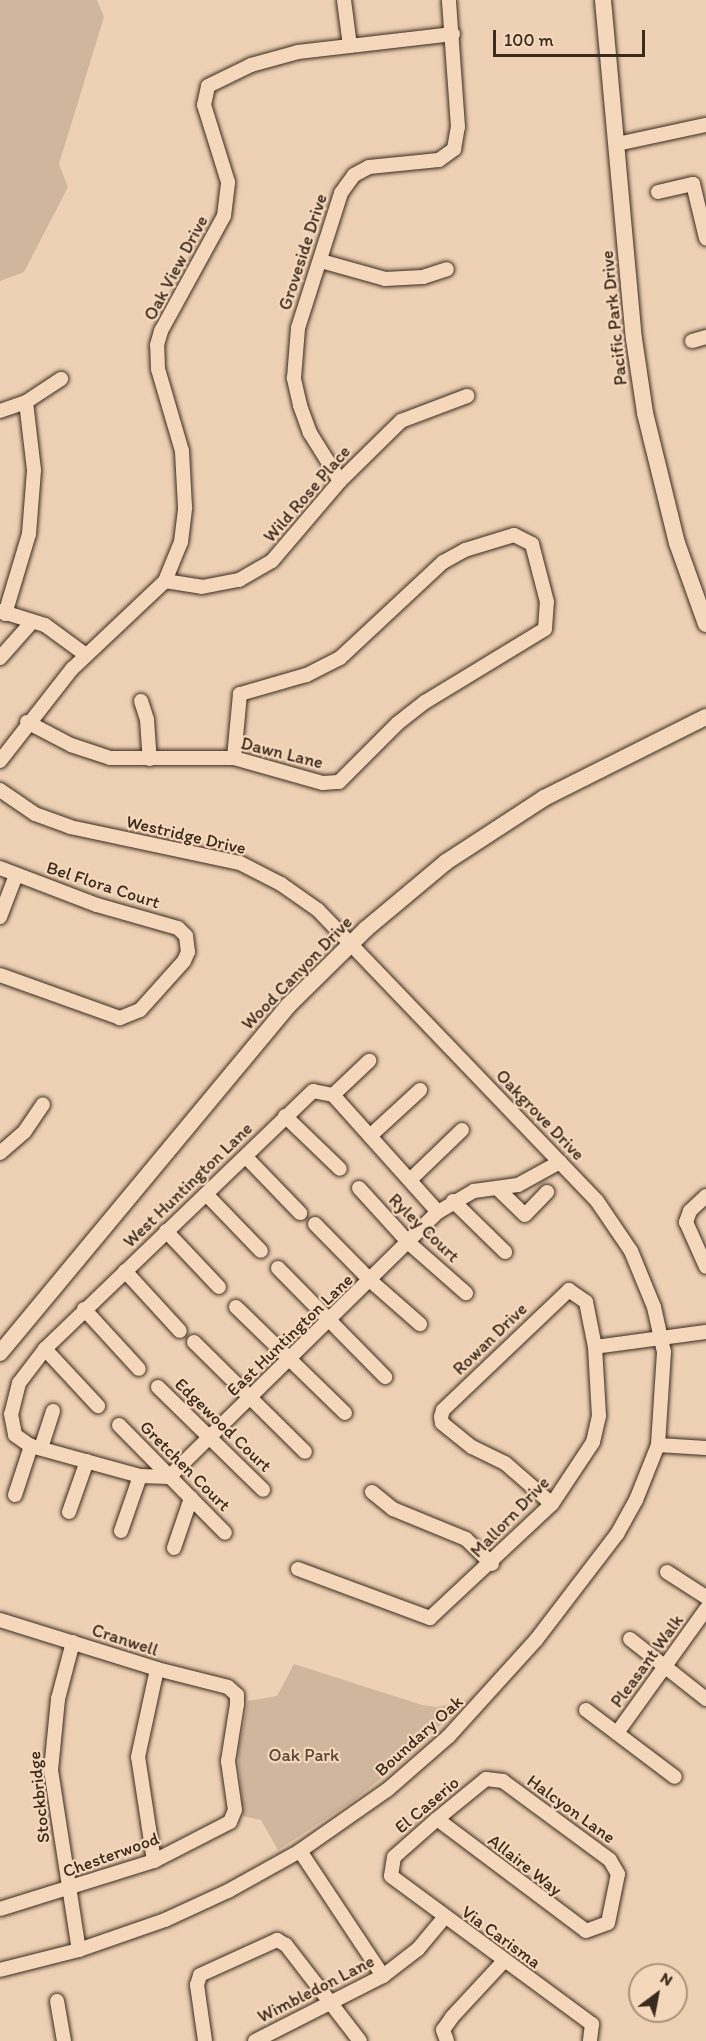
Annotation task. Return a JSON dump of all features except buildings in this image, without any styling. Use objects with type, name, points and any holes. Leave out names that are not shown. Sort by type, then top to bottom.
[{"type":"main road","name":"Pacific Park Drive","points":[[603,0],[634,339],[645,413],[677,543],[706,624]]},
{"type":"main road","name":"Wood Canyon Drive","points":[[0,1353],[289,1005],[350,943],[401,897],[487,834],[544,798],[706,717]]},
{"type":"street","points":[[344,0],[350,46]]},
{"type":"street","name":"Groveside Drive","points":[[340,481],[310,433],[294,378],[298,328],[341,193],[354,175],[369,167],[439,160],[454,149],[458,127],[449,0]]},
{"type":"street","name":"Oak View Drive","points":[[0,761],[27,722],[86,655],[165,581],[181,542],[185,476],[177,433],[158,369],[157,345],[168,318],[224,216],[228,192],[224,162],[204,96],[208,86],[251,65],[297,52],[453,34]]},
{"type":"street","points":[[617,144],[706,125]]},
{"type":"street","points":[[658,192],[700,182],[706,238]]},
{"type":"street","points":[[321,261],[385,279],[423,277],[447,269]]},
{"type":"street","points":[[692,341],[706,337]]},
{"type":"street","points":[[0,411],[26,402],[61,379]]},
{"type":"street","name":"Wild Rose Place","points":[[165,581],[202,587],[230,582],[272,561],[340,481],[401,421],[466,396]]},
{"type":"street","points":[[26,402],[34,470],[29,534],[2,613],[31,623],[45,625],[86,655]]},
{"type":"street","name":"Dawn Lane","points":[[27,722],[91,753],[150,759],[234,758],[324,783],[339,782],[398,723],[425,702],[537,636],[545,629],[548,620],[537,557],[526,539],[501,537],[457,554],[443,562],[340,658],[306,675],[240,694],[234,758]]},
{"type":"street","points":[[0,658],[31,623]]},
{"type":"street","points":[[141,700],[147,720],[150,759]]},
{"type":"street","name":"Westridge Drive","points":[[0,789],[35,814],[70,827],[240,863],[300,896],[350,943]]},
{"type":"street","name":"Bel Flora Court","points":[[0,868],[178,928],[187,943],[184,961],[134,1015],[120,1018],[0,975]]},
{"type":"street","points":[[0,917],[16,875]]},
{"type":"street","name":"Oakgrove Drive","points":[[350,943],[597,1201],[631,1251],[654,1307],[661,1338]]},
{"type":"street","points":[[369,1061],[333,1095],[438,1212]]},
{"type":"street","name":"West Huntington Lane","points":[[36,1447],[15,1435],[11,1414],[19,1383],[45,1349],[313,1090],[333,1095]]},
{"type":"street","points":[[370,1136],[420,1090]]},
{"type":"street","points":[[0,1153],[25,1131],[43,1104]]},
{"type":"street","points":[[285,1116],[340,1169]]},
{"type":"street","points":[[410,1180],[462,1130]]},
{"type":"street","points":[[246,1156],[300,1213]]},
{"type":"street","name":"East Huntington Lane","points":[[170,1477],[250,1397],[372,1282],[438,1212],[453,1201],[474,1191],[518,1185],[560,1162]]},
{"type":"street","name":"Ryley Court","points":[[358,1188],[409,1243],[466,1293]]},
{"type":"street","points":[[498,1189],[525,1215],[547,1192]]},
{"type":"street","points":[[206,1194],[261,1251]]},
{"type":"street","points":[[706,1196],[690,1211],[686,1222],[706,1267]]},
{"type":"street","points":[[453,1201],[506,1252]]},
{"type":"street","points":[[315,1224],[372,1282],[420,1323]]},
{"type":"street","points":[[166,1231],[219,1287]]},
{"type":"street","points":[[278,1268],[385,1377]]},
{"type":"street","points":[[125,1271],[180,1331]]},
{"type":"street","name":"Mallorn Drive","points":[[298,1569],[430,1618],[492,1564],[552,1504],[593,1442],[599,1416],[595,1347],[586,1302],[574,1292]]},
{"type":"street","name":"Rowan Drive","points":[[552,1504],[505,1463],[472,1447],[442,1423],[443,1410],[563,1293],[574,1292]]},
{"type":"street","points":[[237,1307],[345,1413]]},
{"type":"street","points":[[84,1309],[139,1369]]},
{"type":"street","points":[[595,1347],[706,1332]]},
{"type":"street","name":"Boundary Oak","points":[[0,1971],[79,1950],[165,1920],[228,1891],[300,1851],[387,1790],[449,1736],[502,1680],[617,1534],[636,1500],[658,1445],[663,1389],[661,1338]]},
{"type":"street","points":[[194,1342],[305,1452]]},
{"type":"street","points":[[45,1349],[98,1406]]},
{"type":"street","name":"Edgewood Court","points":[[158,1387],[263,1490]]},
{"type":"street","points":[[15,1495],[52,1411]]},
{"type":"street","name":"Gretchen Court","points":[[119,1425],[225,1533]]},
{"type":"street","points":[[658,1445],[706,1448]]},
{"type":"street","points":[[36,1447],[140,1476],[170,1477]]},
{"type":"street","points":[[69,1512],[87,1461]]},
{"type":"street","points":[[121,1531],[140,1476]]},
{"type":"street","points":[[372,1492],[393,1509],[466,1539],[492,1564]]},
{"type":"street","points":[[174,1548],[191,1498]]},
{"type":"street","points":[[667,1572],[706,1597]]},
{"type":"street","name":"Pleasant Walk","points":[[617,1733],[667,1668],[706,1609]]},
{"type":"street","name":"Cranwell","points":[[0,1620],[157,1669],[228,1687],[237,1695],[228,1761],[235,1810],[230,1822]]},
{"type":"street","points":[[630,1639],[706,1699]]},
{"type":"street","name":"Stockbridge","points":[[73,1642],[58,1699],[51,1750],[79,1950]]},
{"type":"street","points":[[154,1861],[138,1757],[157,1669]]},
{"type":"street","points":[[586,1710],[675,1777]]},
{"type":"street","name":"El Caserio","points":[[391,1876],[394,1857],[437,1819],[486,1779],[503,1781]]},
{"type":"street","name":"Halcyon Lane","points":[[503,1781],[610,1860],[618,1874],[608,1923],[595,1931]]},
{"type":"street","name":"Allaire Way","points":[[437,1819],[578,1928],[595,1931]]},
{"type":"street","name":"Chesterwood","points":[[0,1909],[69,1890],[154,1861],[230,1822]]},
{"type":"street","points":[[300,1851],[383,1976]]},
{"type":"street","name":"Via Carisma","points":[[391,1876],[444,1918],[591,2024],[590,2041]]},
{"type":"street","name":"Wimbledon Lane","points":[[255,2041],[332,2004],[383,1976],[418,1949],[444,1918]]},
{"type":"street","points":[[205,2041],[198,1985],[200,1975],[270,1940],[286,1945],[360,2041]]},
{"type":"street","points":[[447,2041],[443,2030],[452,2017],[504,1961]]},
{"type":"street","points":[[57,2001],[64,2041]]},
{"type":"green space","points":[[0,0],[97,0],[104,17],[59,164],[68,187],[24,272],[0,281]]},
{"type":"green space","name":"Oak Park","points":[[294,1664],[422,1705],[437,1707],[467,1700],[403,1761],[350,1803],[278,1850],[261,1820],[243,1816],[238,1753],[248,1701],[277,1696]]}]
